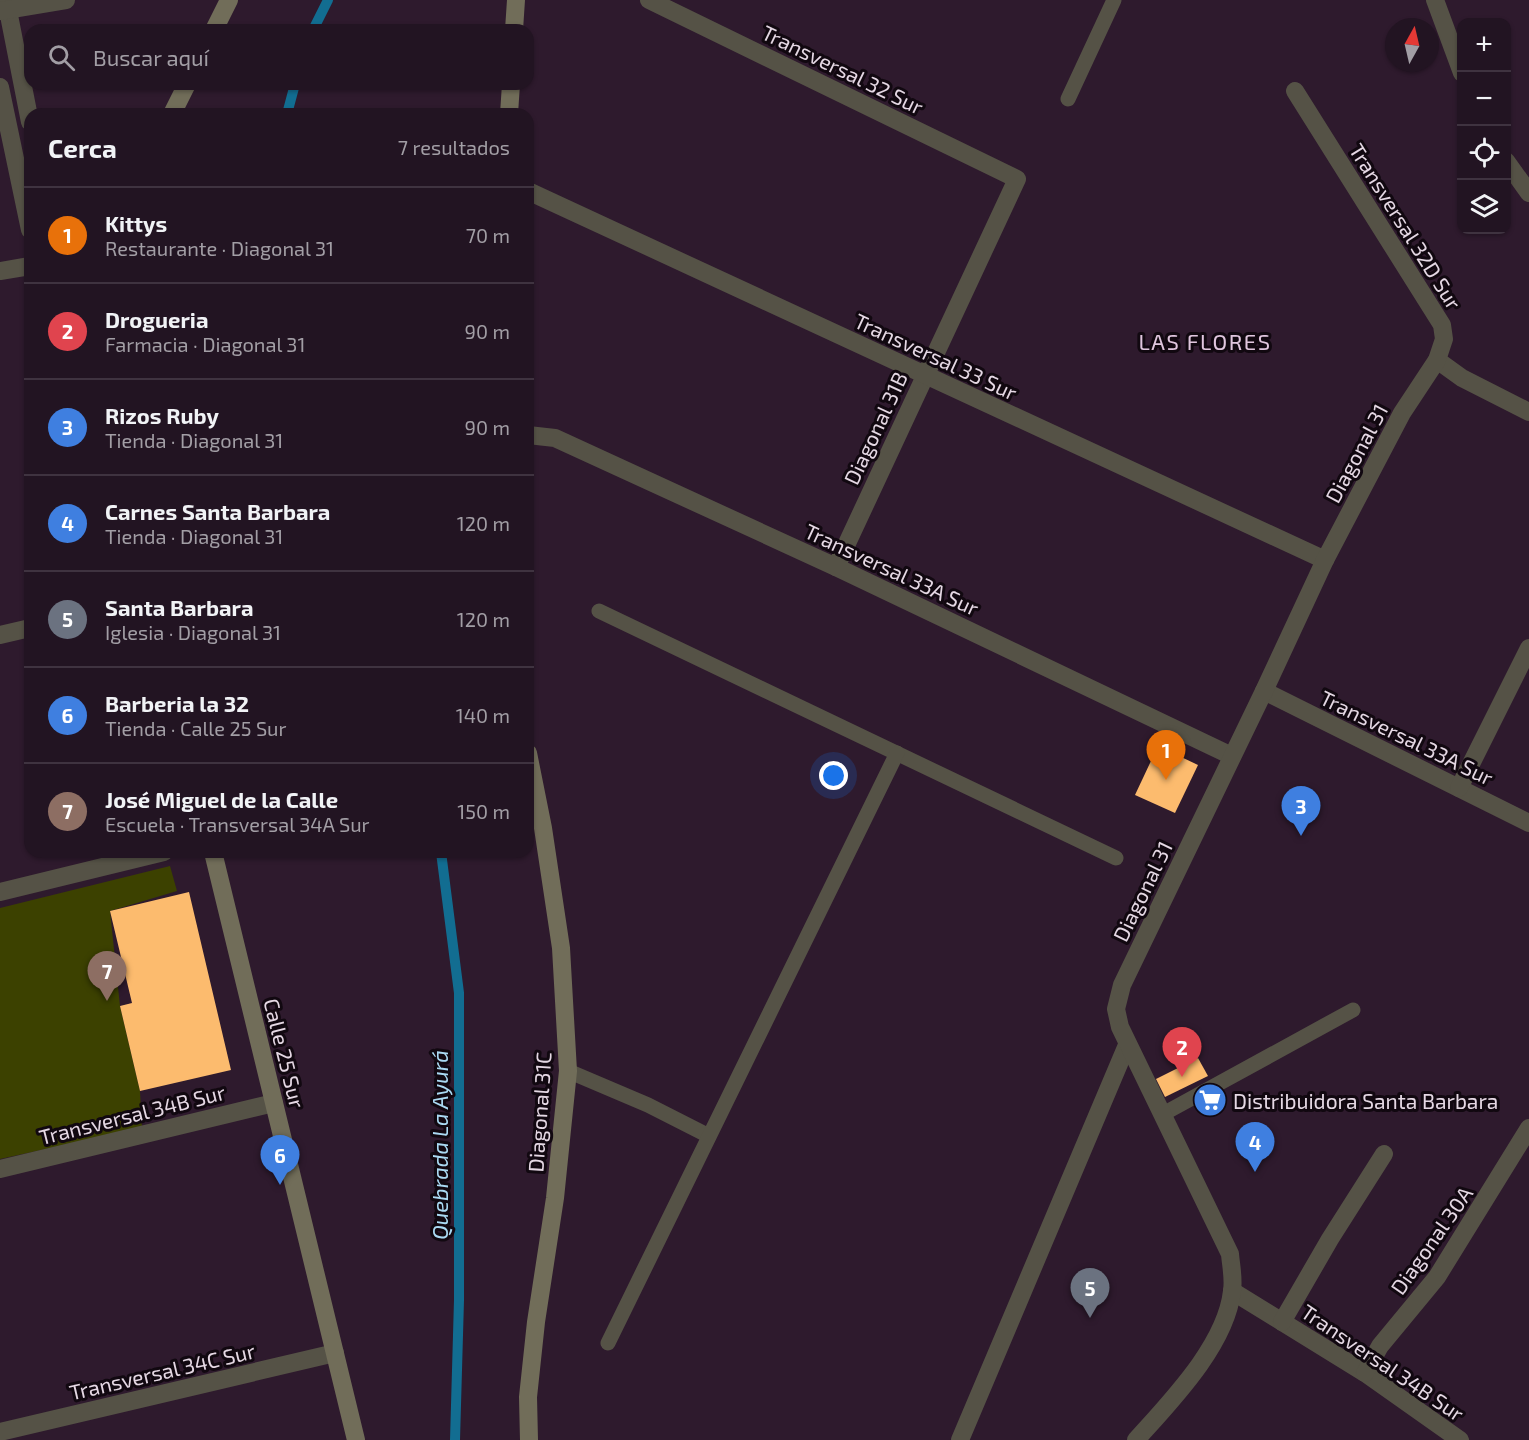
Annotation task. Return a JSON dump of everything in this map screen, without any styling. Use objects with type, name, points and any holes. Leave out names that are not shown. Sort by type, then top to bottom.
[{"type":"main road","points":[[217,24],[229,0]]},
{"type":"main road","points":[[514,24],[516,0]]},
{"type":"main road","points":[[175,108],[184,90]]},
{"type":"main road","points":[[509,108],[511,90]]},
{"type":"main road","name":"Diagonal 31C","points":[[529,1440],[528,1397],[536,1322],[555,1198],[568,1071],[561,948],[534,783]]},
{"type":"main road","name":"Calle 25 Sur","points":[[214,858],[357,1440]]},
{"type":"street","points":[[27,108],[4,7],[66,0]]},
{"type":"street","name":"Transversal 32 Sur","points":[[648,0],[1017,179]]},
{"type":"street","points":[[1435,0],[1461,72]]},
{"type":"street","points":[[0,87],[24,201]]},
{"type":"street","name":"Transversal 32D Sur","points":[[1295,91],[1442,325],[1444,339],[1437,360]]},
{"type":"street","points":[[1511,167],[1529,193]]},
{"type":"street","name":"Diagonal 31B","points":[[836,567],[1017,179]]},
{"type":"street","name":"Transversal 33 Sur","points":[[534,194],[1325,560]]},
{"type":"street","points":[[0,271],[24,267]]},
{"type":"street","points":[[1437,360],[1462,378],[1529,412]]},
{"type":"street","name":"Diagonal 31","points":[[1136,1440],[1185,1385],[1222,1328],[1232,1291],[1230,1254],[1119,1028],[1116,1009],[1122,985],[1325,560],[1402,413],[1437,360]]},
{"type":"street","name":"Transversal 33A Sur","points":[[534,436],[555,438],[836,567],[1232,756]]},
{"type":"street","points":[[0,635],[24,629]]},
{"type":"street","points":[[1459,788],[1529,648]]},
{"type":"street","name":"Transversal 33A Sur","points":[[1264,691],[1529,823]]},
{"type":"street","points":[[0,892],[139,858]]},
{"type":"street","points":[[960,1440],[1126,1045]]},
{"type":"street","name":"Transversal 34B Sur","points":[[0,1169],[274,1103]]},
{"type":"street","name":"Diagonal 30A","points":[[1365,1373],[1380,1346],[1437,1277],[1529,1128]]},
{"type":"street","name":"Transversal 34B Sur","points":[[1282,1322],[1330,1239],[1384,1154]]},
{"type":"street","name":"Transversal 34B Sur","points":[[1232,1291],[1365,1373],[1460,1440]]},
{"type":"street","name":"Transversal 34C Sur","points":[[0,1432],[335,1353]]},
{"type":"lane","points":[[1068,99],[1114,0]]},
{"type":"lane","points":[[599,611],[1116,858]]},
{"type":"lane","points":[[608,1343],[897,753]]},
{"type":"lane","points":[[1162,1114],[1353,1010]]},
{"type":"lane","points":[[568,1071],[648,1105],[709,1136]]},
{"type":"green space","points":[[170,866],[177,891],[110,911],[120,1006],[140,1091],[142,1128],[0,1159],[0,908]]},
{"type":"building","points":[[1158,746],[1198,765],[1175,813],[1135,795]]},
{"type":"building","points":[[189,892],[231,1070],[140,1091],[120,1006],[132,1003],[110,911]]},
{"type":"building","points":[[1198,1058],[1208,1076],[1165,1097],[1156,1079]]},
{"type":"waterway","name":"Quebrada La Ayurá","points":[[316,24],[328,0]]},
{"type":"waterway","name":"Quebrada La Ayurá","points":[[289,108],[293,90]]},
{"type":"waterway","name":"Quebrada La Ayurá","points":[[442,858],[459,993],[459,1300],[455,1440]]},
{"type":"place","name":"Kittys","points":[[1166,780]]},
{"type":"place","name":"Rizos Ruby","points":[[1301,836]]},
{"type":"place","name":"José Miguel de la Calle","points":[[107,1001]]},
{"type":"place","name":"Drogueria","points":[[1182,1077]]},
{"type":"place","name":"Distribuidora Santa Barbara","points":[[1210,1100]]},
{"type":"place","name":"Carnes Santa Barbara","points":[[1255,1172]]},
{"type":"place","name":"Barberia la 32","points":[[280,1185]]},
{"type":"place","name":"Santa Barbara","points":[[1090,1318]]},
{"type":"district","name":"LAS FLORES","points":[[1205,341]]}]
